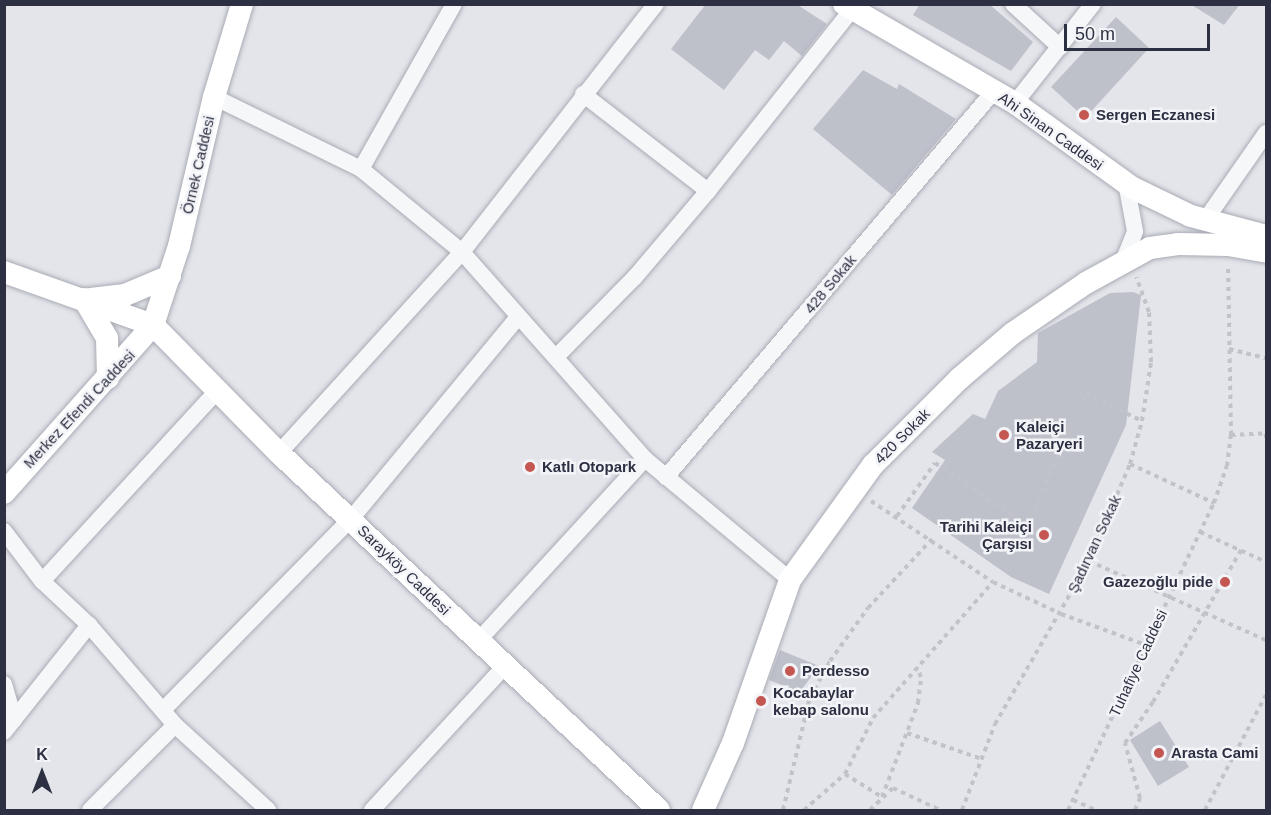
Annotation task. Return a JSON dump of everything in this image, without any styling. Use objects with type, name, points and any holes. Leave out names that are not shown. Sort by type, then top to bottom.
[{"type":"street","points":[[361,169],[454,4]]},
{"type":"street","points":[[279,453],[462,252],[583,94],[656,4]]},
{"type":"street","points":[[1013,4],[1060,46]]},
{"type":"street","points":[[1015,103],[1093,4]]},
{"type":"street","name":"Örnek Caddesi","points":[[153,326],[170,276],[237,6]]},
{"type":"street","points":[[556,357],[635,277],[708,191],[848,7]]},
{"type":"street","name":"Ahi Sinan Caddesi","points":[[848,7],[1015,103],[1126,183],[1191,216],[1266,236]]},
{"type":"street","name":"428 Sokak","points":[[666,477],[994,91]]},
{"type":"street","points":[[583,94],[708,191]]},
{"type":"street","points":[[214,97],[361,169],[462,252],[645,459],[790,580]]},
{"type":"street","points":[[1206,219],[1266,133]]},
{"type":"street","points":[[1126,183],[1135,231],[1126,262]]},
{"type":"street","name":"420 Sokak","points":[[703,810],[733,743],[790,580],[853,489],[958,379],[1012,333],[1150,248],[1178,244],[1228,245],[1266,252]]},
{"type":"street","points":[[4,272],[84,299],[153,326]]},
{"type":"street","points":[[84,299],[125,295],[170,276]]},
{"type":"street","points":[[84,299],[106,338],[108,378]]},
{"type":"street","points":[[163,710],[351,519],[518,317]]},
{"type":"street","name":"Sarayköy Caddesi","points":[[153,326],[279,453],[659,810]]},
{"type":"street","name":"Merkez Efendi Caddesi","points":[[4,493],[153,326]]},
{"type":"street","points":[[42,581],[217,391]]},
{"type":"street","points":[[478,640],[645,459]]},
{"type":"street","points":[[4,531],[42,581],[89,625],[175,725],[268,810]]},
{"type":"street","points":[[9,726],[89,625]]},
{"type":"street","points":[[372,810],[504,666]]},
{"type":"street","points":[[4,684],[9,726]]},
{"type":"street","points":[[90,810],[175,725]]},
{"type":"path","name":"Şadırvan Sokak","points":[[962,810],[995,724],[1061,614],[1089,561],[1130,464],[1142,421],[1151,362],[1149,312],[1126,262]]},
{"type":"path","name":"Tuhafiye Caddesi","points":[[1068,810],[1214,503],[1227,466],[1231,435],[1228,267]]},
{"type":"path","points":[[1228,349],[1266,357]]},
{"type":"path","points":[[897,516],[935,463],[1027,525],[1086,394],[1142,421]]},
{"type":"path","points":[[1231,435],[1266,434],[1266,443]]},
{"type":"path","points":[[1130,464],[1214,503]]},
{"type":"path","points":[[853,489],[932,539],[993,582],[1061,614],[1146,645]]},
{"type":"path","points":[[1200,532],[1266,562]]},
{"type":"path","points":[[783,810],[810,697],[830,661],[868,608],[932,539]]},
{"type":"path","points":[[1135,810],[1140,798],[1125,743],[1241,550]]},
{"type":"path","points":[[1089,561],[1206,611],[1266,640]]},
{"type":"path","points":[[804,810],[845,774],[873,718],[993,582]]},
{"type":"path","points":[[882,797],[918,704],[921,677],[917,668]]},
{"type":"path","points":[[1205,810],[1266,695]]},
{"type":"path","points":[[907,733],[982,759]]},
{"type":"path","points":[[845,774],[882,797]]},
{"type":"path","points":[[870,810],[893,788],[940,810]]},
{"type":"path","points":[[1073,800],[1095,810]]},
{"type":"building","points":[[706,4],[796,4],[827,24],[802,56],[784,41],[769,60],[755,50],[724,90],[671,49]]},
{"type":"building","points":[[920,4],[989,4],[1033,42],[1011,71],[913,15]]},
{"type":"building","points":[[1190,4],[1240,4],[1224,25]]},
{"type":"building","points":[[1116,17],[1149,48],[1085,118],[1051,87]]},
{"type":"building","points":[[863,70],[897,89],[899,84],[956,119],[892,195],[813,129]]},
{"type":"building","points":[[1133,292],[1141,295],[1126,425],[1049,594],[1011,577],[912,508],[945,460],[932,452],[973,414],[985,419],[998,391],[1037,362],[1038,333],[1110,293]]},
{"type":"building","name":"Perdesso","points":[[780,650],[819,666],[800,692],[769,680]]},
{"type":"building","name":"Arasta Cami","points":[[1160,721],[1189,767],[1158,786],[1130,740]]},
{"type":"place","name":"Sergen Eczanesi","points":[[1084,115]]},
{"type":"place","name":"Kaleiçi Pazaryeri","points":[[1004,435]]},
{"type":"place","name":"Katlı Otopark","points":[[530,467]]},
{"type":"place","name":"Tarihi Kaleiçi Çarşısı","points":[[1044,535]]},
{"type":"place","name":"Gazezoğlu pide","points":[[1225,582]]},
{"type":"place","name":"Perdesso","points":[[790,671]]},
{"type":"place","name":"Kocabaylar kebap salonu","points":[[761,701]]},
{"type":"place","name":"Arasta Cami","points":[[1159,753]]}]
